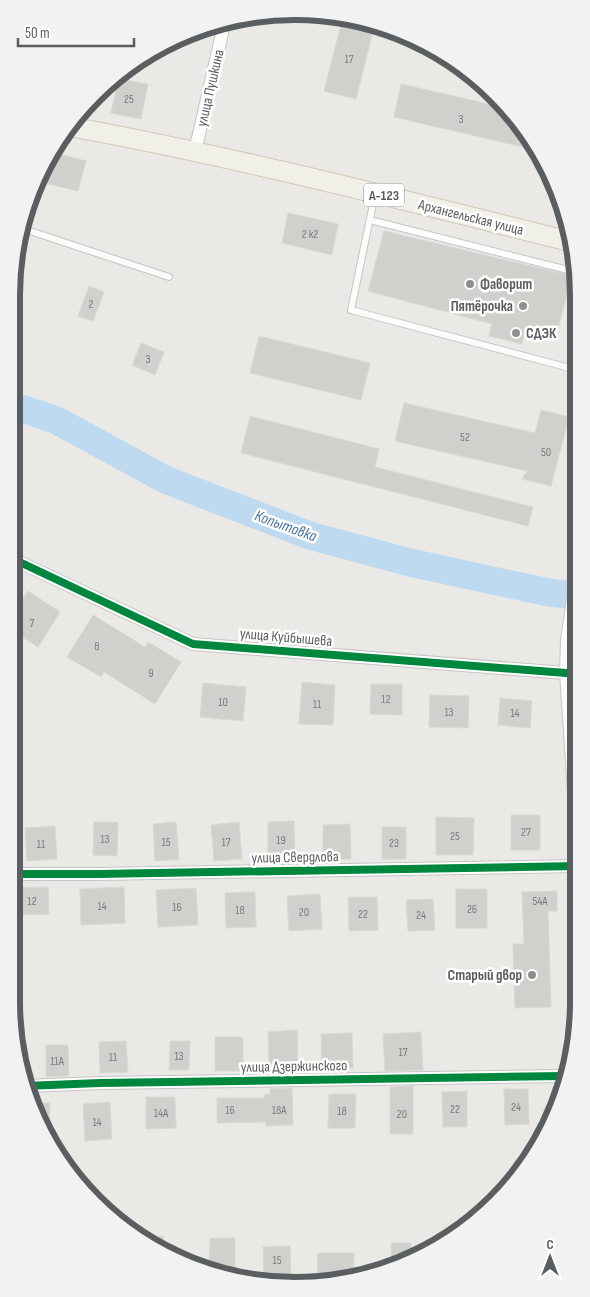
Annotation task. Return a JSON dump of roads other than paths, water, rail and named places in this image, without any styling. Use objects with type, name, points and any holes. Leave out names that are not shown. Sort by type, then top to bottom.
[{"type":"main road","name":"А-123","points":[[77,128],[195,152]]},
{"type":"main road","name":"Архангельская улица","points":[[195,152],[376,193],[565,240]]},
{"type":"street","name":"улица Пушкина","points":[[195,152],[223,29]]},
{"type":"street","name":"улица Куйбышева","points":[[20,562],[193,644],[570,673]]},
{"type":"street","points":[[570,618],[567,639],[570,659]]},
{"type":"street","name":"улица Свердлова","points":[[20,874],[570,866]]},
{"type":"street","name":"улица Дзержинского","points":[[33,1086],[560,1076]]},
{"type":"lane","points":[[376,193],[351,310],[570,368]]},
{"type":"lane","points":[[370,220],[569,270]]},
{"type":"lane","points":[[28,230],[169,277]]},
{"type":"waterway","name":"Копытовка","points":[[20,408],[56,420],[166,480],[311,536],[412,563],[546,592],[570,595]]},
{"type":"place","name":"Фаворит","points":[[470,284]]},
{"type":"place","name":"Пятёрочка","points":[[523,306]]},
{"type":"place","name":"СДЭК","points":[[516,333]]},
{"type":"place","name":"Старый двор","points":[[532,975]]}]
